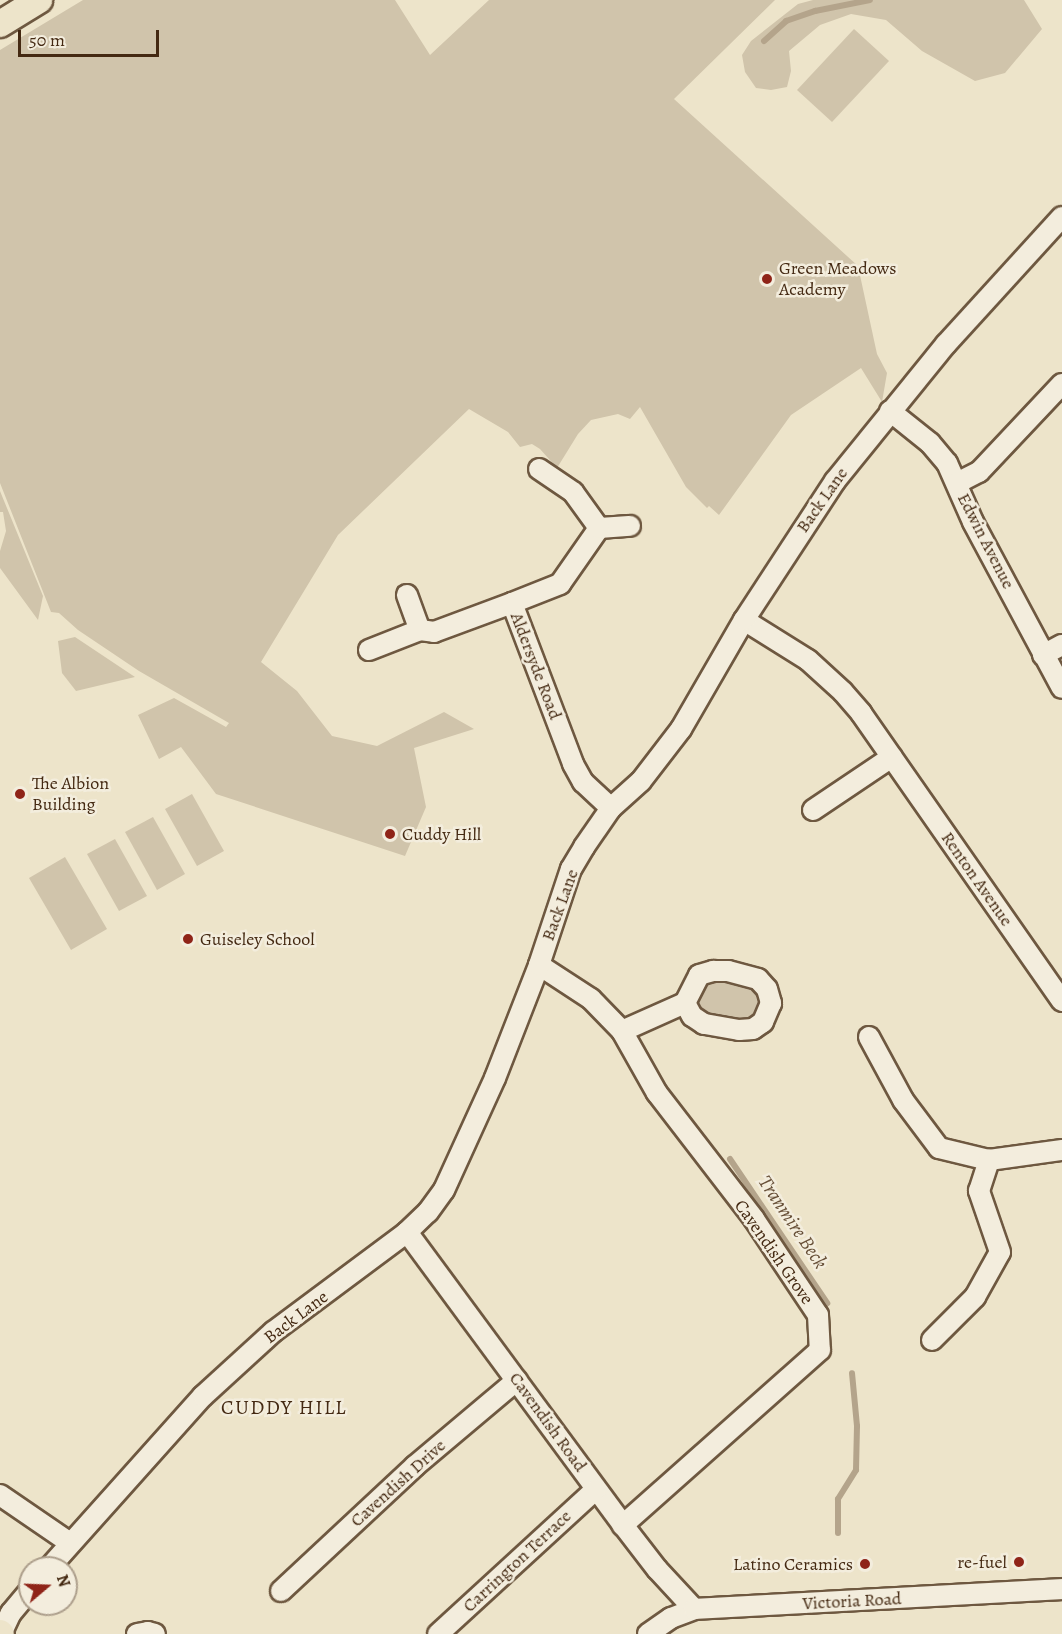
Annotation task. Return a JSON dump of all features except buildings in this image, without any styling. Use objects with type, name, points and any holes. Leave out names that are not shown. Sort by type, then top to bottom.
[{"type":"main road","points":[[0,24],[39,0]]},
{"type":"street","name":"Back Lane","points":[[59,1556],[203,1396],[273,1332],[406,1232],[428,1212],[454,1173],[539,965],[572,869],[611,808],[641,781],[681,729],[744,620],[826,492],[890,411],[1062,217]]},
{"type":"street","points":[[957,483],[979,472],[1062,384]]},
{"type":"street","name":"Edwin Avenue","points":[[890,411],[940,452],[957,483],[973,522],[1062,688]]},
{"type":"street","points":[[539,469],[573,492],[599,528]]},
{"type":"street","points":[[599,528],[630,526]]},
{"type":"street","points":[[512,603],[560,584],[599,528]]},
{"type":"street","points":[[407,595],[420,630]]},
{"type":"street","name":"Aldersyde Road","points":[[369,650],[420,630],[434,632],[512,603],[573,764],[583,782],[611,808]]},
{"type":"street","name":"Renton Avenue","points":[[744,620],[808,660],[824,673],[861,713],[1062,1001]]},
{"type":"street","points":[[1043,655],[1062,645]]},
{"type":"street","points":[[813,810],[892,757]]},
{"type":"street","name":"Cavendish Grove","points":[[539,965],[591,999],[622,1030],[657,1093],[754,1219],[818,1315],[820,1350],[623,1525]]},
{"type":"street","points":[[622,1030],[685,1003]]},
{"type":"street","points":[[869,1037],[903,1100],[939,1148],[988,1160],[1062,1150]]},
{"type":"street","points":[[932,1340],[975,1297],[1000,1252],[979,1191],[988,1160]]},
{"type":"street","name":"Cavendish Road","points":[[406,1232],[518,1380],[623,1525],[657,1569],[694,1610]]},
{"type":"street","name":"Cavendish Drive","points":[[281,1591],[415,1466],[518,1380]]},
{"type":"street","name":"Carrington Terrace","points":[[438,1634],[596,1489]]},
{"type":"street","points":[[0,1495],[70,1543]]},
{"type":"street","name":"Victoria Road","points":[[648,1634],[671,1618],[694,1610],[1062,1589]]},
{"type":"street","points":[[1,1634],[11,1613],[18,1605]]},
{"type":"street","points":[[137,1634],[148,1632],[155,1634]]},
{"type":"shaded area","points":[[83,0],[395,0],[430,55],[489,0],[775,0],[674,99],[858,266],[877,354],[887,373],[882,402],[861,368],[791,415],[719,515],[709,506],[707,508],[686,487],[640,407],[630,419],[618,414],[591,420],[578,434],[557,468],[540,449],[532,444],[520,447],[508,432],[469,409],[338,535],[261,662],[297,691],[332,736],[377,746],[444,712],[474,729],[414,748],[426,807],[405,856],[216,794],[181,747],[159,759],[138,715],[174,698],[226,727],[229,723],[139,671],[78,630],[59,613],[51,612],[0,483],[0,50]]},
{"type":"shaded area","points":[[813,0],[1024,0],[1042,29],[1005,73],[975,81],[922,51],[886,20],[851,14],[820,25],[789,51],[791,71],[787,87],[771,90],[756,88],[745,72],[742,55],[751,41],[798,4]]},
{"type":"shaded area","points":[[854,29],[889,61],[832,122],[797,90]]},
{"type":"shaded area","points":[[0,491],[43,596],[38,620],[0,568],[0,551],[6,531],[3,512],[0,512]]},
{"type":"shaded area","points":[[75,637],[135,677],[76,691],[62,673],[58,641]]},
{"type":"shaded area","points":[[192,794],[224,851],[197,866],[165,809]]},
{"type":"shaded area","points":[[153,817],[185,874],[157,890],[125,832]]},
{"type":"shaded area","points":[[115,839],[147,896],[119,911],[87,854]]},
{"type":"shaded area","points":[[65,857],[107,929],[71,950],[29,878]]},
{"type":"shaded area","points":[[724,980],[747,984],[755,989],[762,1006],[752,1018],[743,1021],[711,1019],[696,1010],[695,992],[711,981]]},
{"type":"waterway","name":"Tranmire Beck","points":[[764,41],[786,21],[815,11],[870,0]]},
{"type":"waterway","name":"Tranmire Beck","points":[[730,1159],[827,1303]]},
{"type":"waterway","name":"Tranmire Beck","points":[[838,1533],[838,1499],[856,1470],[857,1426],[852,1373]]},
{"type":"place","name":"Green Meadows Academy","points":[[767,279]]},
{"type":"place","name":"The Albion Building","points":[[20,794]]},
{"type":"place","name":"Cuddy Hill","points":[[390,834]]},
{"type":"place","name":"Guiseley School","points":[[188,939]]},
{"type":"place","name":"re-fuel","points":[[1019,1562]]},
{"type":"place","name":"Latino Ceramics","points":[[865,1564]]},
{"type":"district","name":"CUDDY HILL","points":[[284,1407]]}]
